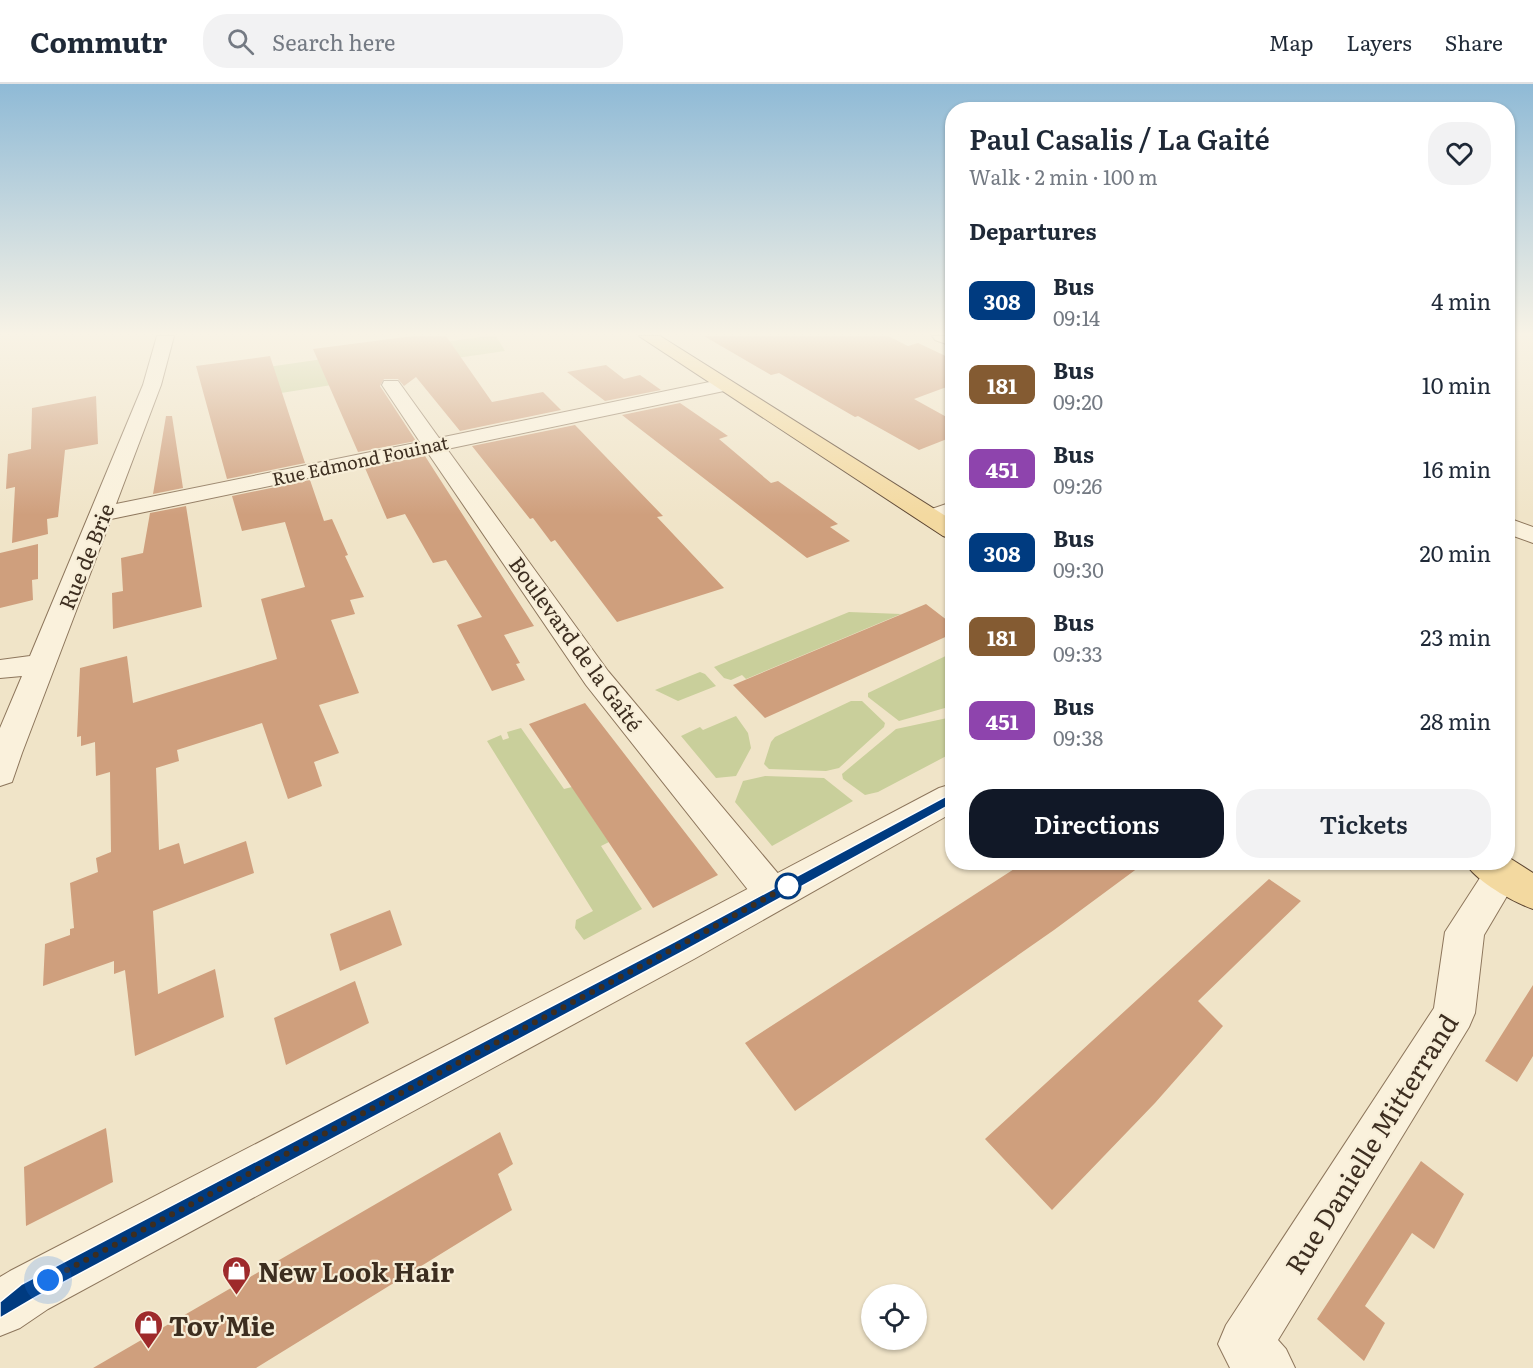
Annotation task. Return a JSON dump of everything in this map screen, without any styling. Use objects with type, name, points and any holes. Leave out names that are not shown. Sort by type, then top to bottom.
[{"type":"main road","points":[[744,396],[942,513]]},
{"type":"street","name":"Rue de Brie","points":[[2,760],[148,396]]},
{"type":"street","name":"Boulevard de la Gaîté","points":[[399,396],[597,678],[773,894]]},
{"type":"street","name":"Rue Edmond Fouinat","points":[[102,514],[666,396]]},
{"type":"street","points":[[1515,528],[1533,536]]},
{"type":"street","points":[[0,669],[41,664]]},
{"type":"street","points":[[0,1308],[39,1285],[679,946],[945,801]]},
{"type":"street","name":"Rue Danielle Mitterrand","points":[[1267,1368],[1245,1344],[1454,1013],[1465,932],[1506,876]]},
{"type":"green space","points":[[236,396],[262,396],[236,400]]},
{"type":"green space","points":[[849,612],[901,614],[746,679],[742,675],[731,680],[724,678],[714,667]]},
{"type":"green space","points":[[945,656],[945,708],[899,721],[868,697],[868,693]]},
{"type":"green space","points":[[700,672],[716,686],[678,701],[655,690]]},
{"type":"green space","points":[[851,701],[862,701],[885,723],[884,727],[839,768],[826,771],[769,769],[764,764],[771,742],[775,737]]},
{"type":"green space","points":[[736,716],[748,733],[751,748],[736,776],[716,778],[681,736],[700,727],[703,730]]},
{"type":"green space","points":[[945,718],[945,757],[878,792],[865,795],[843,779],[842,774],[896,729]]},
{"type":"green space","points":[[521,728],[564,789],[572,787],[609,842],[601,846],[642,909],[584,940],[575,928],[576,920],[593,911],[487,741],[501,735],[503,740],[509,738],[507,732]]},
{"type":"green space","points":[[765,776],[824,778],[853,801],[772,846],[735,802],[743,781]]},
{"type":"building","points":[[96,396],[98,444],[65,450],[58,517],[47,519],[48,534],[12,543],[15,487],[6,489],[8,454],[31,449],[32,408]]},
{"type":"building","points":[[204,396],[283,396],[305,463],[227,479]]},
{"type":"building","points":[[333,396],[386,396],[416,441],[358,452]]},
{"type":"building","points":[[431,396],[488,396],[492,402],[523,396],[547,396],[561,410],[460,431]]},
{"type":"building","points":[[598,396],[631,396],[605,401]]},
{"type":"building","points":[[819,396],[922,396],[914,399],[945,416],[945,440],[919,450],[858,416],[855,417]]},
{"type":"building","points":[[680,403],[728,436],[719,439],[771,483],[778,481],[838,524],[830,527],[850,541],[807,558],[622,415]]},
{"type":"building","points":[[166,416],[172,416],[183,488],[153,494]]},
{"type":"building","points":[[575,425],[663,516],[657,517],[724,588],[617,622],[555,540],[551,542],[533,518],[530,519],[472,446]]},
{"type":"building","points":[[425,456],[534,626],[504,635],[520,663],[516,664],[525,680],[492,691],[457,625],[482,617],[446,560],[433,563],[405,514],[387,519],[365,468]]},
{"type":"building","points":[[310,480],[324,521],[332,519],[348,555],[345,556],[364,597],[350,600],[355,614],[331,620],[359,693],[319,705],[339,753],[314,762],[322,786],[288,799],[262,723],[177,750],[179,761],[156,768],[159,850],[179,843],[184,864],[246,841],[254,873],[153,911],[158,994],[215,969],[224,1017],[135,1056],[125,970],[114,974],[114,961],[43,986],[45,944],[70,935],[70,929],[74,928],[70,883],[98,872],[96,858],[111,852],[110,772],[96,776],[95,742],[81,746],[81,736],[77,737],[80,668],[127,656],[133,703],[277,659],[261,599],[305,587],[285,522],[242,531],[232,496]]},
{"type":"building","points":[[186,506],[202,607],[113,629],[112,593],[123,591],[121,558],[143,553],[150,513]]},
{"type":"building","points":[[38,544],[38,579],[32,580],[33,600],[0,608],[0,553]]},
{"type":"building","points":[[926,604],[945,619],[945,637],[765,718],[733,685]]},
{"type":"building","points":[[585,703],[718,875],[653,908],[529,724]]},
{"type":"building","points":[[1013,870],[1135,870],[1054,930],[795,1111],[745,1043]]},
{"type":"building","points":[[1269,879],[1301,901],[1198,1001],[1223,1026],[1155,1103],[1052,1210],[985,1139]]},
{"type":"building","points":[[390,910],[402,945],[340,971],[330,934]]},
{"type":"building","points":[[355,981],[369,1023],[286,1065],[274,1018]]},
{"type":"building","points":[[1533,985],[1533,1056],[1517,1082],[1485,1061]]},
{"type":"building","points":[[106,1128],[113,1182],[26,1226],[24,1167]]},
{"type":"building","points":[[500,1132],[513,1164],[498,1174],[512,1210],[256,1368],[93,1368]]},
{"type":"building","points":[[1421,1161],[1464,1194],[1434,1249],[1412,1233],[1365,1306],[1385,1323],[1364,1361],[1317,1319]]},
{"type":"bus line","name":"308","points":[[0,1308],[29,1290],[679,946],[945,801]]},
{"type":"place","name":"New Look Hair","points":[[237,1296]]},
{"type":"place","name":"Tov'Mie","points":[[148,1350]]},
{"type":"route","points":[[48,1280],[788,886]]}]
